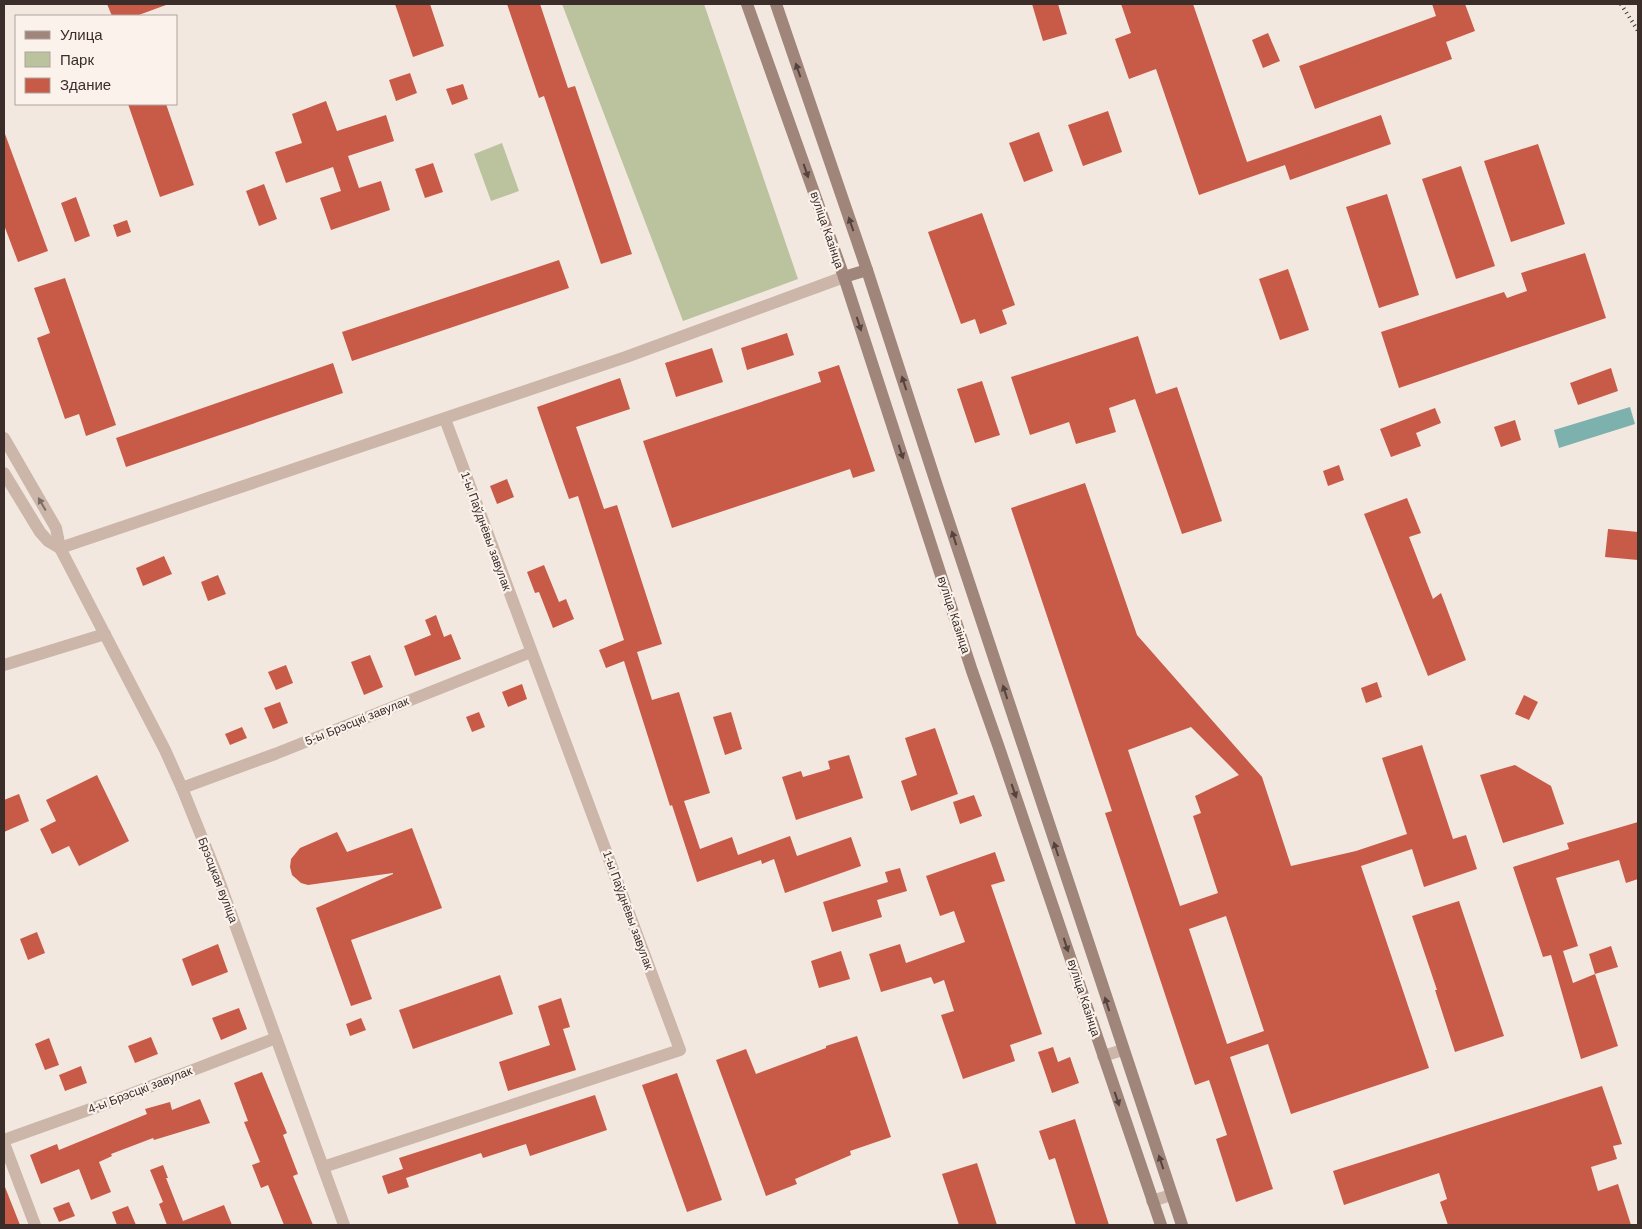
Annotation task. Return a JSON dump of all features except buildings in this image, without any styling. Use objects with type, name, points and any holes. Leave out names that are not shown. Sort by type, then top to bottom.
[{"type":"main road","name":"вуліца Казінца","points":[[747,4],[844,277],[969,661],[1161,1225]]},
{"type":"main road","name":"вуліца Казінца","points":[[776,4],[867,270],[944,509],[1182,1225]]},
{"type":"main road","points":[[844,277],[867,270]]},
{"type":"main road","points":[[921,515],[930,521],[941,516],[944,509]]},
{"type":"street","points":[[60,548],[445,419],[635,353],[844,277]]},
{"type":"street","name":"1-ы Паўднёвы завулак","points":[[323,1167],[680,1050],[445,419]]},
{"type":"street","name":"Брэсцкая вуліца","points":[[4,438],[56,528],[60,548],[165,750],[182,788],[217,875],[344,1225]]},
{"type":"street","name":"Брэсцкая вуліца","points":[[4,473],[40,532],[48,541],[60,548]]},
{"type":"street","points":[[4,665],[105,634]]},
{"type":"street","name":"5-ы Брэсцкі завулак","points":[[182,788],[275,754],[531,652]]},
{"type":"street","name":"4-ы Брэсцкі завулак","points":[[4,1142],[276,1038]]},
{"type":"street","points":[[1102,1056],[1123,1050]]},
{"type":"street","points":[[4,1142],[35,1225]]},
{"type":"street","points":[[1152,1201],[1171,1195]]},
{"type":"green space","points":[[562,4],[704,4],[798,279],[683,321]]},
{"type":"green space","points":[[502,143],[519,191],[491,201],[474,154]]},
{"type":"water","points":[[1630,407],[1635,424],[1559,448],[1554,430]]},
{"type":"railway","points":[[1621,4],[1638,31]]}]
